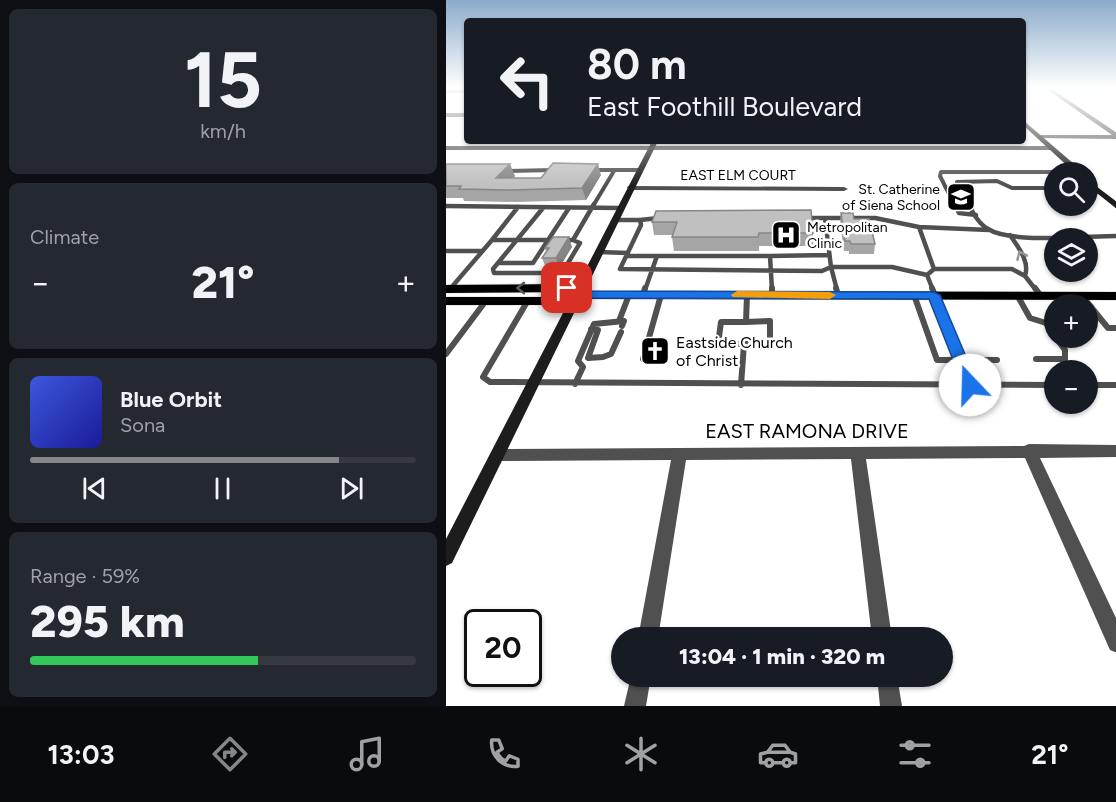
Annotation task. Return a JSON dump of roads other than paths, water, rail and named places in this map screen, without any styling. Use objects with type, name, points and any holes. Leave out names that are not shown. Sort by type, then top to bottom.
[{"type":"main road","points":[[447,293],[567,288],[578,295]]},
{"type":"main road","points":[[447,293],[485,302],[561,302],[578,295],[1041,296]]},
{"type":"main road","points":[[1098,296],[1116,296]]},
{"type":"street","points":[[1094,121],[1116,136]]},
{"type":"street","points":[[1026,125],[1066,162]]},
{"type":"street","points":[[1038,137],[1116,136]]},
{"type":"street","points":[[446,148],[654,144],[1050,148]]},
{"type":"street","points":[[446,556],[654,144]]},
{"type":"street","name":"EAST ELM COURT","points":[[631,188],[844,189]]},
{"type":"street","points":[[1098,194],[1116,207]]},
{"type":"street","points":[[1029,450],[1116,643]]},
{"type":"street","name":"EAST RAMONA DRIVE","points":[[498,454],[1116,451]]},
{"type":"street","points":[[858,452],[881,627]]},
{"type":"street","points":[[650,627],[680,453]]},
{"type":"street","points":[[635,706],[639,687]]},
{"type":"street","points":[[888,687],[891,706]]},
{"type":"lane","points":[[501,171],[563,170]]},
{"type":"lane","points":[[584,170],[641,170]]},
{"type":"lane","points":[[573,240],[614,171]]},
{"type":"lane","points":[[976,214],[959,213],[940,176],[941,172],[1044,172]]},
{"type":"lane","points":[[997,172],[995,175],[1000,182]]},
{"type":"lane","points":[[989,230],[976,214],[957,182],[1000,182],[1012,188],[1044,188]]},
{"type":"lane","points":[[446,206],[621,208]]},
{"type":"lane","points":[[447,293],[518,207]]},
{"type":"lane","points":[[492,240],[518,240],[548,240],[573,240],[580,243],[562,273],[494,273],[493,269],[500,263],[518,240],[543,208]]},
{"type":"lane","points":[[500,263],[533,263],[569,208]]},
{"type":"lane","points":[[615,220],[670,218]]},
{"type":"lane","points":[[801,218],[875,218],[919,227],[989,230],[1010,235],[1116,236]]},
{"type":"lane","points":[[825,218],[831,267],[838,295]]},
{"type":"lane","points":[[640,220],[641,225],[620,269],[651,272],[822,271],[831,267],[894,266],[912,269],[927,275],[970,385]]},
{"type":"lane","points":[[919,227],[934,269]]},
{"type":"lane","points":[[1010,235],[1022,253],[1027,270],[1025,276]]},
{"type":"lane","points":[[446,251],[482,251]]},
{"type":"lane","points":[[599,252],[657,256],[829,255]]},
{"type":"lane","points":[[591,329],[598,330],[588,358],[611,356],[621,326],[636,295],[651,272],[657,256]]},
{"type":"lane","points":[[770,256],[772,295]]},
{"type":"lane","points":[[927,275],[934,269],[1012,269],[1025,276],[1041,296]]},
{"type":"lane","points":[[643,359],[661,295]]},
{"type":"lane","points":[[746,322],[747,295]]},
{"type":"lane","points":[[914,295],[937,360],[997,360]]},
{"type":"lane","points":[[1017,296],[1030,318],[1044,322]]},
{"type":"lane","points":[[446,354],[485,302]]},
{"type":"lane","points":[[527,302],[484,377],[490,382],[1044,385]]},
{"type":"lane","points":[[1098,316],[1108,328],[1116,328]]},
{"type":"lane","points":[[575,384],[583,366],[578,362],[594,324],[600,321],[621,326]]},
{"type":"lane","points":[[770,321],[770,344],[719,344],[721,322],[746,322],[770,321]]},
{"type":"lane","points":[[742,385],[744,344]]},
{"type":"lane","points":[[1036,359],[1065,359],[1063,348]]},
{"type":"lane","points":[[1098,385],[1116,385]]},
{"type":"place","name":"St. Catherine of Siena School","points":[[961,197]]},
{"type":"place","name":"Metropolitan Clinic","points":[[786,235]]},
{"type":"place","name":"Eastside Church of Christ","points":[[655,351]]}]
